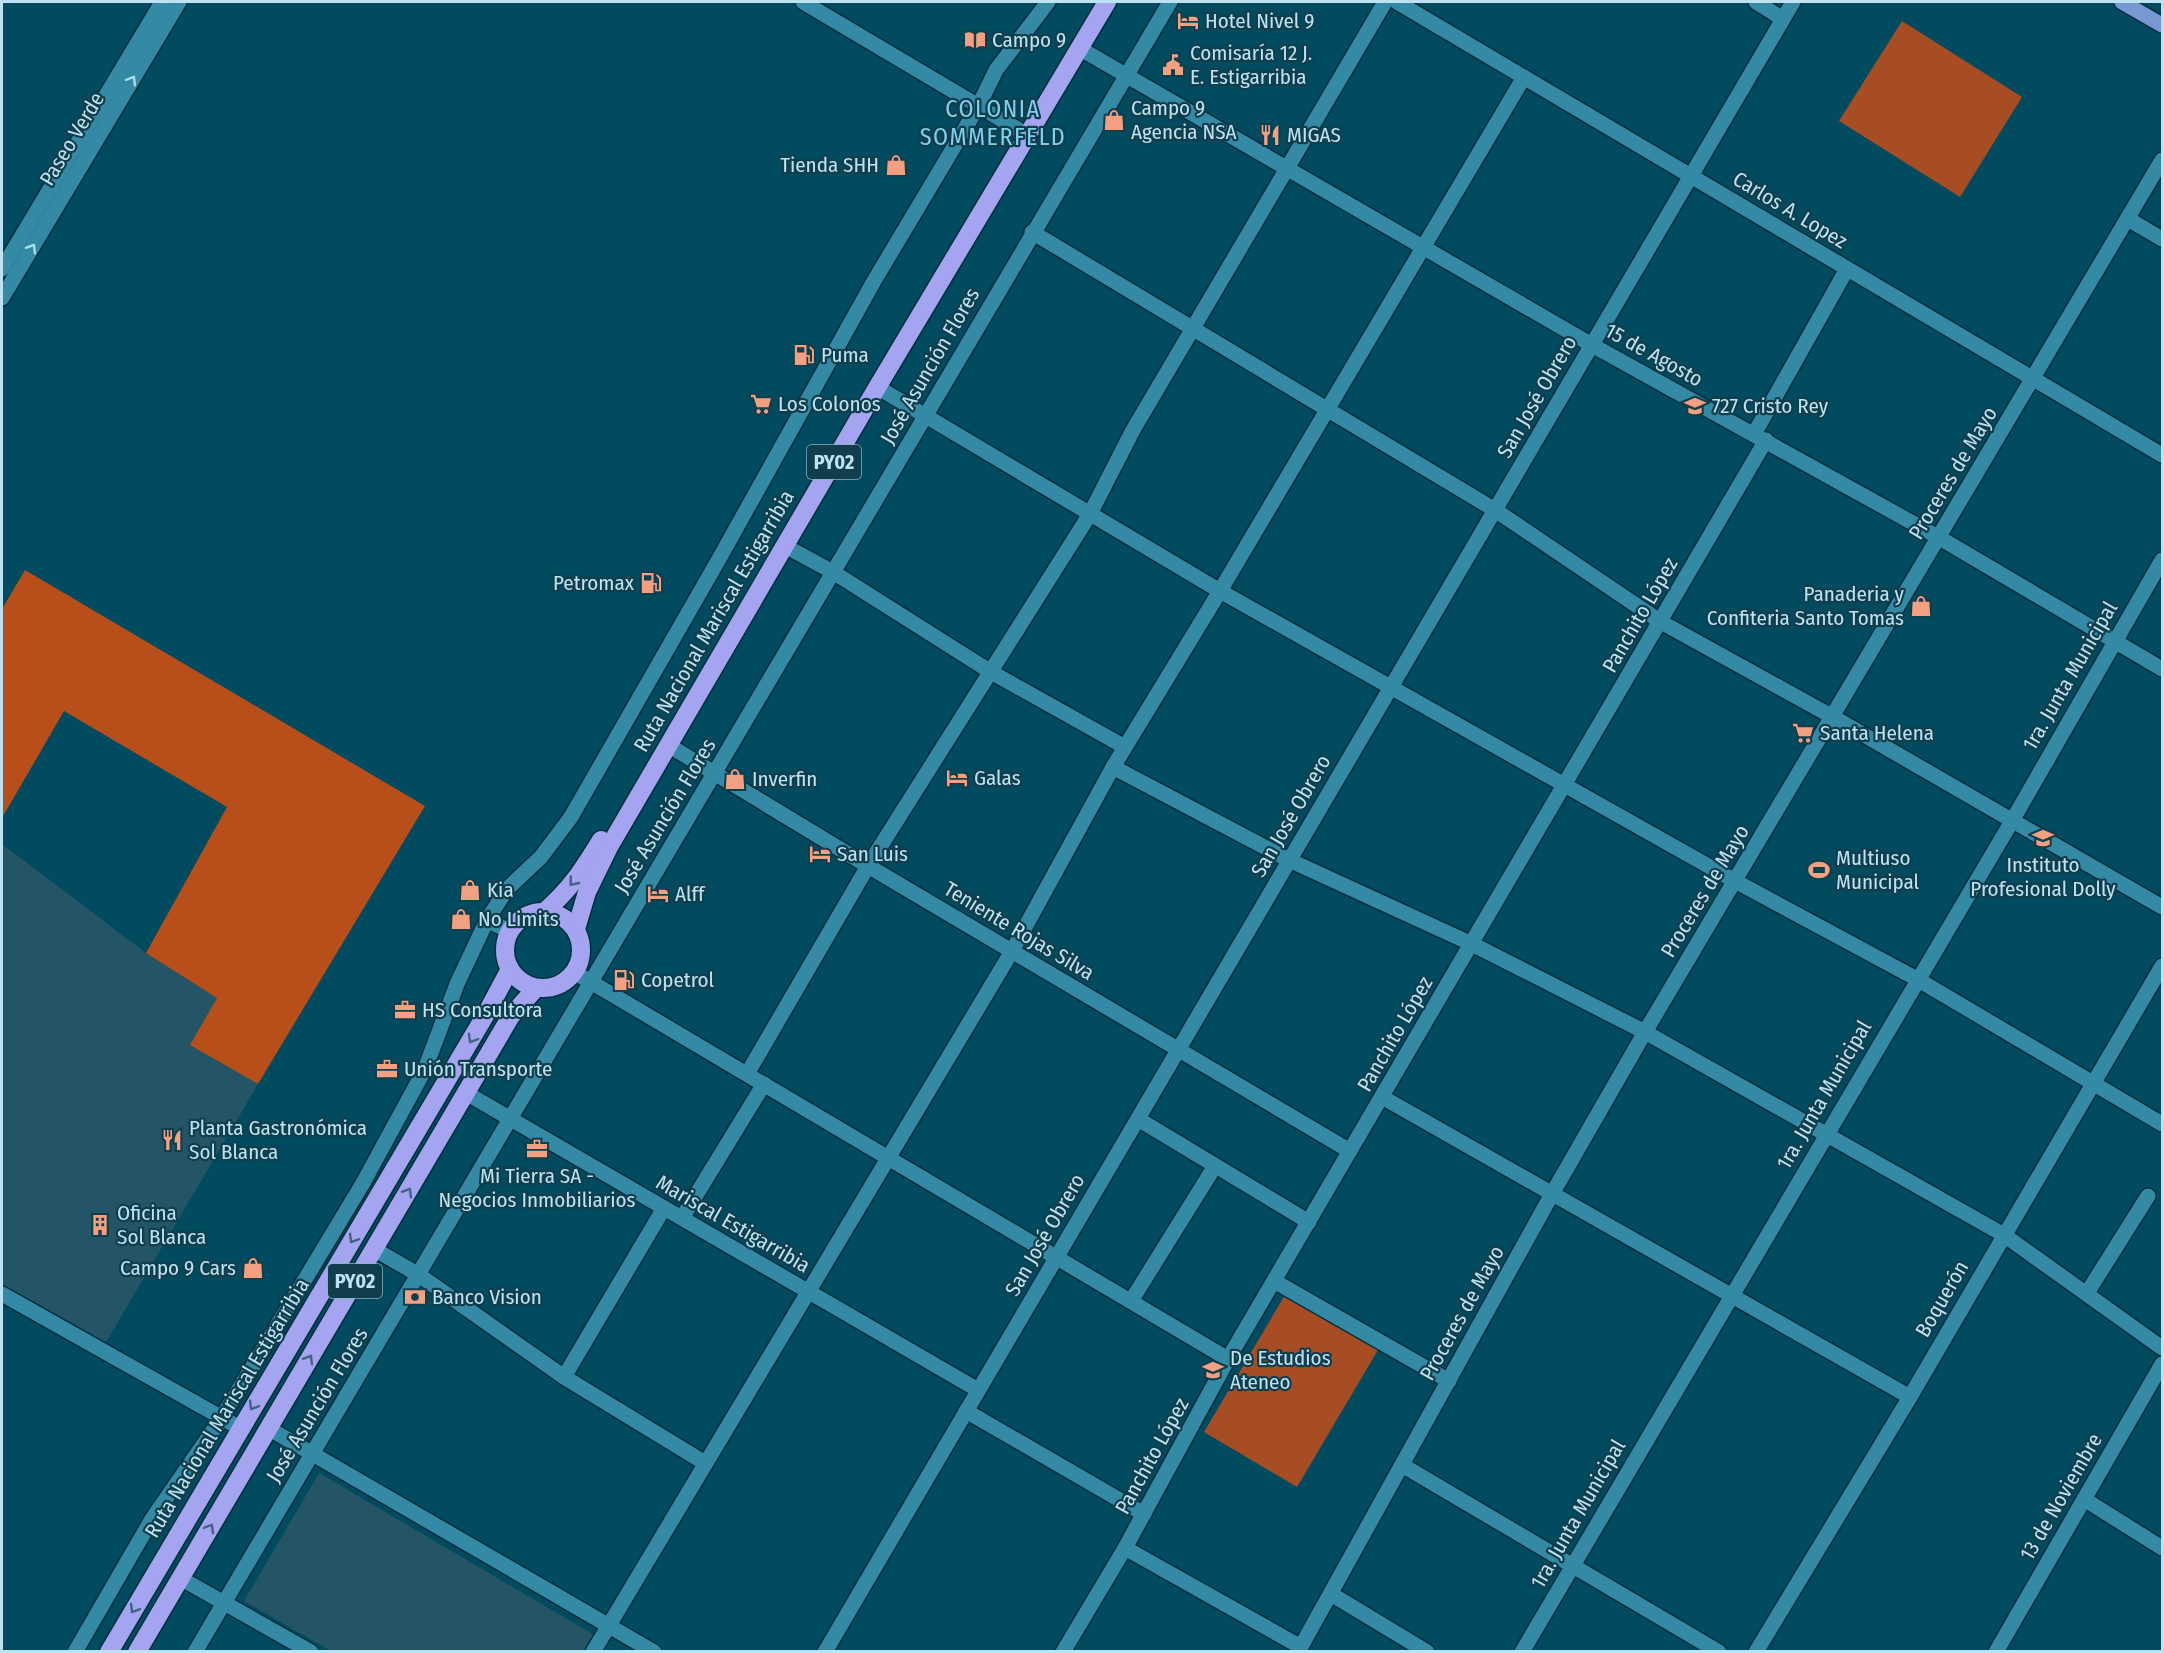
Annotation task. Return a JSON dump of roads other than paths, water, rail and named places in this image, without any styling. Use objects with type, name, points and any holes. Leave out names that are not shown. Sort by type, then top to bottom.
[{"type":"highway","name":"Ruta Nacional Mariscal Estigarribia","points":[[544,912],[561,898],[578,878],[1096,2]]},
{"type":"highway","name":"Ruta Nacional Mariscal Estigarribia","points":[[576,929],[587,892],[609,847],[877,387],[1107,2]]},
{"type":"highway","name":"PY02","points":[[509,931],[524,916],[533,912],[544,912]]},
{"type":"highway","points":[[544,912],[562,916],[576,929]]},
{"type":"highway","name":"PY02","points":[[574,972],[580,961],[581,949],[576,929]]},
{"type":"highway","points":[[509,931],[504,950],[505,960],[520,982],[536,988],[547,988],[557,986],[574,972]]},
{"type":"highway","name":"Ruta Nacional Mariscal Estigarribia","points":[[109,1652],[486,1014],[510,969]]},
{"type":"highway","name":"PY02","points":[[137,1652],[511,1016],[536,988]]},
{"type":"main road","points":[[2122,2],[2163,25]]},
{"type":"street","name":"Paseo Verde","points":[[2,298],[60,186],[162,2]]},
{"type":"street","name":"Paseo Verde","points":[[2,269],[60,186],[179,2]]},
{"type":"street","points":[[803,2],[1019,130]]},
{"type":"street","points":[[75,1652],[152,1519],[221,1419],[363,1184],[425,1070],[457,984],[487,920],[507,889],[541,857],[571,817],[719,559],[874,281],[979,105],[996,70],[1048,2]]},
{"type":"street","name":"José Asunción Flores","points":[[195,1652],[1032,232],[1170,2]]},
{"type":"street","points":[[747,1074],[868,866],[1090,514],[1133,430],[1385,2]]},
{"type":"street","name":"Carlos A. Lopez","points":[[1397,2],[2163,455]]},
{"type":"street","points":[[1756,2],[1783,19]]},
{"type":"street","name":"San José Obrero","points":[[825,1652],[1793,2]]},
{"type":"street","name":"15 de Agosto","points":[[1079,48],[1592,345],[1938,537],[2163,669]]},
{"type":"street","points":[[593,1652],[1012,951],[1113,767],[1220,591],[1524,77]]},
{"type":"street","name":"Proceres de Mayo","points":[[1300,1649],[1552,1194],[1645,1032],[2163,160]]},
{"type":"street","points":[[2128,219],[2163,239]]},
{"type":"street","points":[[1032,232],[1194,327],[1495,510],[1661,622],[1833,717],[2163,907]]},
{"type":"street","name":"Panchito López","points":[[1063,1652],[1125,1548],[1228,1359],[1661,622],[1847,269]]},
{"type":"street","points":[[877,387],[1220,591],[1735,881],[1917,979],[2163,1124]]},
{"type":"street","points":[[785,546],[833,572],[991,672],[1125,747]]},
{"type":"street","name":"1ra. Junta Municipal","points":[[1522,1652],[2163,560]]},
{"type":"street","name":"Teniente Rojas Silva","points":[[668,745],[1350,1151]]},
{"type":"street","points":[[1113,767],[1289,860],[1472,944],[1645,1032],[2004,1234],[2163,1348]]},
{"type":"street","points":[[487,920],[509,931]]},
{"type":"street","name":"Boquerón","points":[[1756,1652],[1910,1397],[2163,966]]},
{"type":"street","points":[[574,972],[1228,1359]]},
{"type":"street","points":[[682,1218],[764,1084]]},
{"type":"street","name":"Mariscal Estigarribia","points":[[466,1093],[978,1390]]},
{"type":"street","points":[[1382,1097],[1910,1397]]},
{"type":"street","points":[[1137,1119],[1309,1222]]},
{"type":"street","points":[[1131,1301],[1215,1166]]},
{"type":"street","points":[[2087,1293],[2148,1196]]},
{"type":"street","points":[[564,1377],[664,1208]]},
{"type":"street","points":[[374,1249],[419,1275],[564,1377],[705,1463]]},
{"type":"street","points":[[1274,1281],[1449,1381]]},
{"type":"street","points":[[2,1294],[240,1428]]},
{"type":"street","name":"13 de Noviembre","points":[[1996,1652],[2163,1364]]},
{"type":"street","points":[[966,1411],[1144,1514]]},
{"type":"street","points":[[268,1428],[654,1652]]},
{"type":"street","points":[[1402,1465],[1719,1652]]},
{"type":"street","points":[[2084,1499],[2163,1548]]},
{"type":"street","points":[[1125,1548],[1300,1649]]},
{"type":"street","points":[[180,1578],[225,1601],[311,1652]]},
{"type":"street","points":[[1331,1594],[1427,1652]]},
{"type":"place","name":"Hotel Nivel 9","points":[[1188,21]]},
{"type":"place","name":"Campo 9","points":[[975,40]]},
{"type":"place","name":"Comisaría 12 J. E. Estigarribia","points":[[1173,65]]},
{"type":"place","name":"Campo 9 Agencia NSA","points":[[1114,120]]},
{"type":"place","name":"MIGAS","points":[[1270,135]]},
{"type":"place","name":"Tienda SHH","points":[[896,165]]},
{"type":"place","name":"Puma","points":[[804,355]]},
{"type":"place","name":"Los Colonos","points":[[761,404]]},
{"type":"place","name":"727 Cristo Rey","points":[[1695,406]]},
{"type":"place","name":"Petromax","points":[[651,583]]},
{"type":"place","name":"Panaderia y Confiteria Santo Tomas","points":[[1921,606]]},
{"type":"place","name":"Santa Helena","points":[[1803,733]]},
{"type":"place","name":"Galas","points":[[957,778]]},
{"type":"place","name":"Inverfin","points":[[735,779]]},
{"type":"place","name":"Instituto Profesional Dolly","points":[[2043,838]]},
{"type":"place","name":"San Luis","points":[[820,854]]},
{"type":"place","name":"Multiuso Municipal","points":[[1819,870]]},
{"type":"place","name":"Kia","points":[[470,890]]},
{"type":"place","name":"Alff","points":[[658,894]]},
{"type":"place","name":"No Limits","points":[[461,919]]},
{"type":"place","name":"Copetrol","points":[[624,980]]},
{"type":"place","name":"HS Consultora","points":[[405,1010]]},
{"type":"place","name":"Unión Transporte","points":[[387,1069]]},
{"type":"place","name":"Planta Gastronómica Sol Blanca","points":[[172,1140]]},
{"type":"place","name":"Mi Tierra SA - Negocios Inmobiliarios","points":[[537,1149]]},
{"type":"place","name":"Oficina Sol Blanca","points":[[100,1225]]},
{"type":"place","name":"Campo 9 Cars","points":[[253,1268]]},
{"type":"place","name":"Banco Vision","points":[[415,1297]]},
{"type":"place","name":"De Estudios Ateneo","points":[[1213,1370]]},
{"type":"district","name":"COLONIA SOMMERFELD","points":[[993,123]]}]
